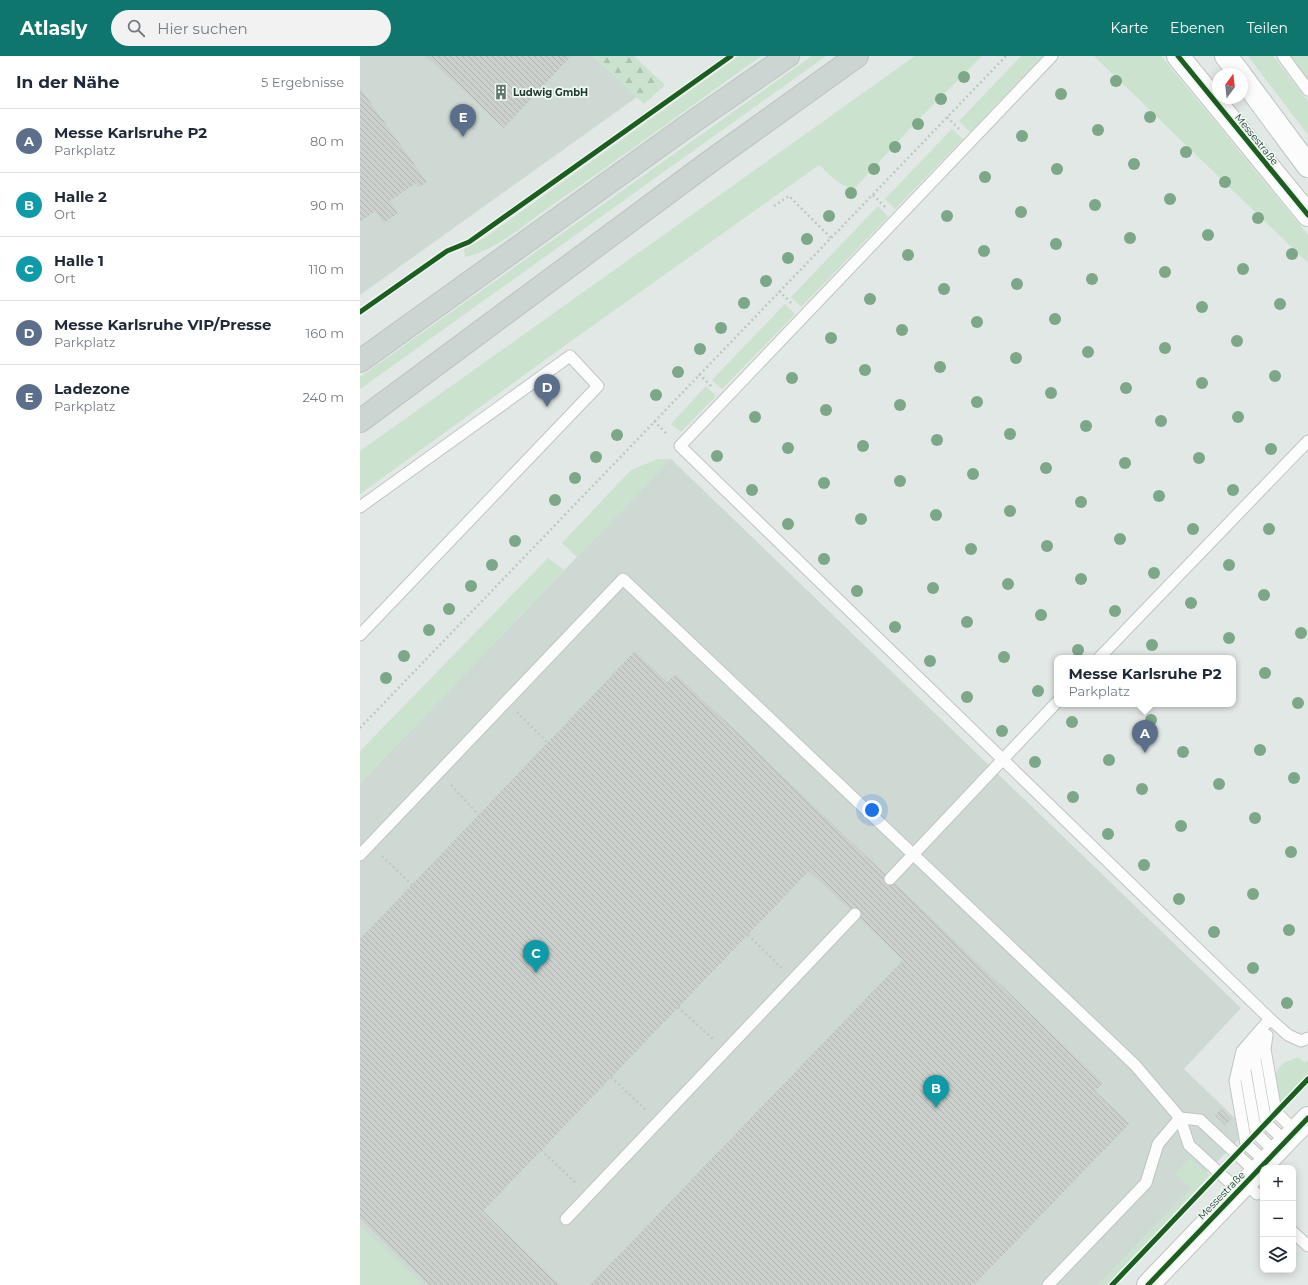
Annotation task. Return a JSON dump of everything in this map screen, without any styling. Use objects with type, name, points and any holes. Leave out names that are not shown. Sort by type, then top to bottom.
[{"type":"main road","points":[[360,361],[697,119],[788,56]]},
{"type":"main road","points":[[360,421],[708,163],[857,56]]},
{"type":"street","name":"Messestraße","points":[[1178,56],[1308,214]]},
{"type":"street","points":[[1226,56],[1235,68]]},
{"type":"street","points":[[1248,85],[1308,166]]},
{"type":"street","name":"Messestraße","points":[[1148,1285],[1269,1161]]},
{"type":"lane","points":[[1052,56],[680,446],[1270,1019],[1288,1035],[1301,1041],[1308,1038]]},
{"type":"lane","points":[[1283,56],[1308,90]]},
{"type":"lane","points":[[360,507],[570,356],[598,386],[360,634]]},
{"type":"lane","points":[[1102,655],[1308,441]]},
{"type":"lane","points":[[360,855],[623,579],[1135,1065],[1180,1118],[1189,1145],[1269,1161]]},
{"type":"lane","points":[[890,879],[1054,705]]},
{"type":"lane","points":[[566,1218],[855,914]]},
{"type":"lane","points":[[1269,1161],[1246,1144],[1235,1081],[1242,1051],[1270,1019]]},
{"type":"lane","points":[[1269,1161],[1276,1112],[1265,1049],[1270,1019]]},
{"type":"lane","points":[[1262,1028],[1255,1060],[1266,1123],[1269,1161]]},
{"type":"lane","points":[[1180,1118],[1200,1120],[1269,1161]]},
{"type":"lane","points":[[1048,1285],[1146,1182],[1158,1144],[1180,1118]]},
{"type":"lane","points":[[1296,1235],[1308,1246]]},
{"type":"path","points":[[360,728],[1006,56]]},
{"type":"path","points":[[774,206],[788,196],[831,238]]},
{"type":"path","points":[[506,701],[548,743]]},
{"type":"path","points":[[439,772],[479,815]]},
{"type":"path","points":[[371,844],[412,885]]},
{"type":"path","points":[[748,935],[794,978]]},
{"type":"path","points":[[678,1007],[725,1050]]},
{"type":"path","points":[[611,1077],[658,1122]]},
{"type":"path","points":[[541,1150],[588,1194]]},
{"type":"shaded area","points":[[360,56],[593,56],[637,97],[360,295]]},
{"type":"shaded area","points":[[671,459],[1241,1008],[1184,1069],[1238,1121],[1242,1136],[1098,1285],[360,1285],[360,783]]},
{"type":"green space","points":[[593,56],[634,56],[665,85],[644,104]]},
{"type":"green space","points":[[739,56],[761,56],[498,244],[476,254],[465,257],[464,249],[486,237]]},
{"type":"green space","points":[[812,56],[826,56],[360,389],[360,377]]},
{"type":"green space","points":[[915,56],[982,56],[915,123],[856,187],[841,184],[819,165],[560,349],[360,494],[360,451]]},
{"type":"green space","points":[[1021,56],[1043,56],[970,132],[959,121]]},
{"type":"green space","points":[[1094,56],[1161,56],[1308,235],[1308,263]]},
{"type":"green space","points":[[1248,56],[1273,56],[1308,101],[1308,135]]},
{"type":"green space","points":[[1288,56],[1308,56],[1308,82]]},
{"type":"green space","points":[[952,129],[963,139],[895,209],[885,199]]},
{"type":"green space","points":[[878,206],[888,217],[801,307],[791,297]]},
{"type":"green space","points":[[785,304],[795,314],[722,389],[712,380]]},
{"type":"green space","points":[[706,386],[716,396],[681,432],[671,424]]},
{"type":"green space","points":[[658,459],[671,459],[577,557],[562,543],[631,470]]},
{"type":"green space","points":[[548,558],[564,570],[360,783],[360,751]]},
{"type":"green space","points":[[1298,1057],[1305,1063],[1308,1060],[1308,1075],[1281,1103],[1276,1084],[1276,1074],[1283,1064]]},
{"type":"green space","points":[[1189,1158],[1210,1175],[1107,1285],[1098,1285],[1191,1188],[1175,1174]]},
{"type":"green space","points":[[360,1225],[421,1283],[419,1285],[360,1285]]},
{"type":"building","name":"Ludwig GmbH","points":[[426,56],[571,56],[504,128]]},
{"type":"building","points":[[360,88],[427,182],[419,187],[416,183],[390,201],[398,213],[384,223],[375,211],[360,222]]},
{"type":"building","points":[[635,651],[667,682],[676,674],[1103,1083],[1095,1091],[1129,1124],[974,1285],[590,1285],[903,960],[809,871],[483,1211],[560,1285],[429,1285],[360,1219],[360,939]]},
{"type":"building","points":[[1221,1109],[1231,1119],[1225,1125],[1215,1115]]},
{"type":"cycle path","points":[[360,312],[447,251],[469,242],[731,56]]},
{"type":"cycle path","points":[[1178,56],[1308,215]]},
{"type":"cycle path","points":[[1112,1285],[1308,1079]]},
{"type":"cycle path","points":[[1148,1285],[1308,1118]]},
{"type":"place","name":"Ludwig GmbH","points":[[501,92]]},
{"type":"place","name":"Ladezone","points":[[463,137]]},
{"type":"place","name":"Messe Karlsruhe VIP/Presse","points":[[547,407]]},
{"type":"place","name":"Messe Karlsruhe P2","points":[[1145,753]]},
{"type":"place","name":"Halle 1","points":[[536,973]]},
{"type":"place","name":"Halle 2","points":[[936,1108]]}]
